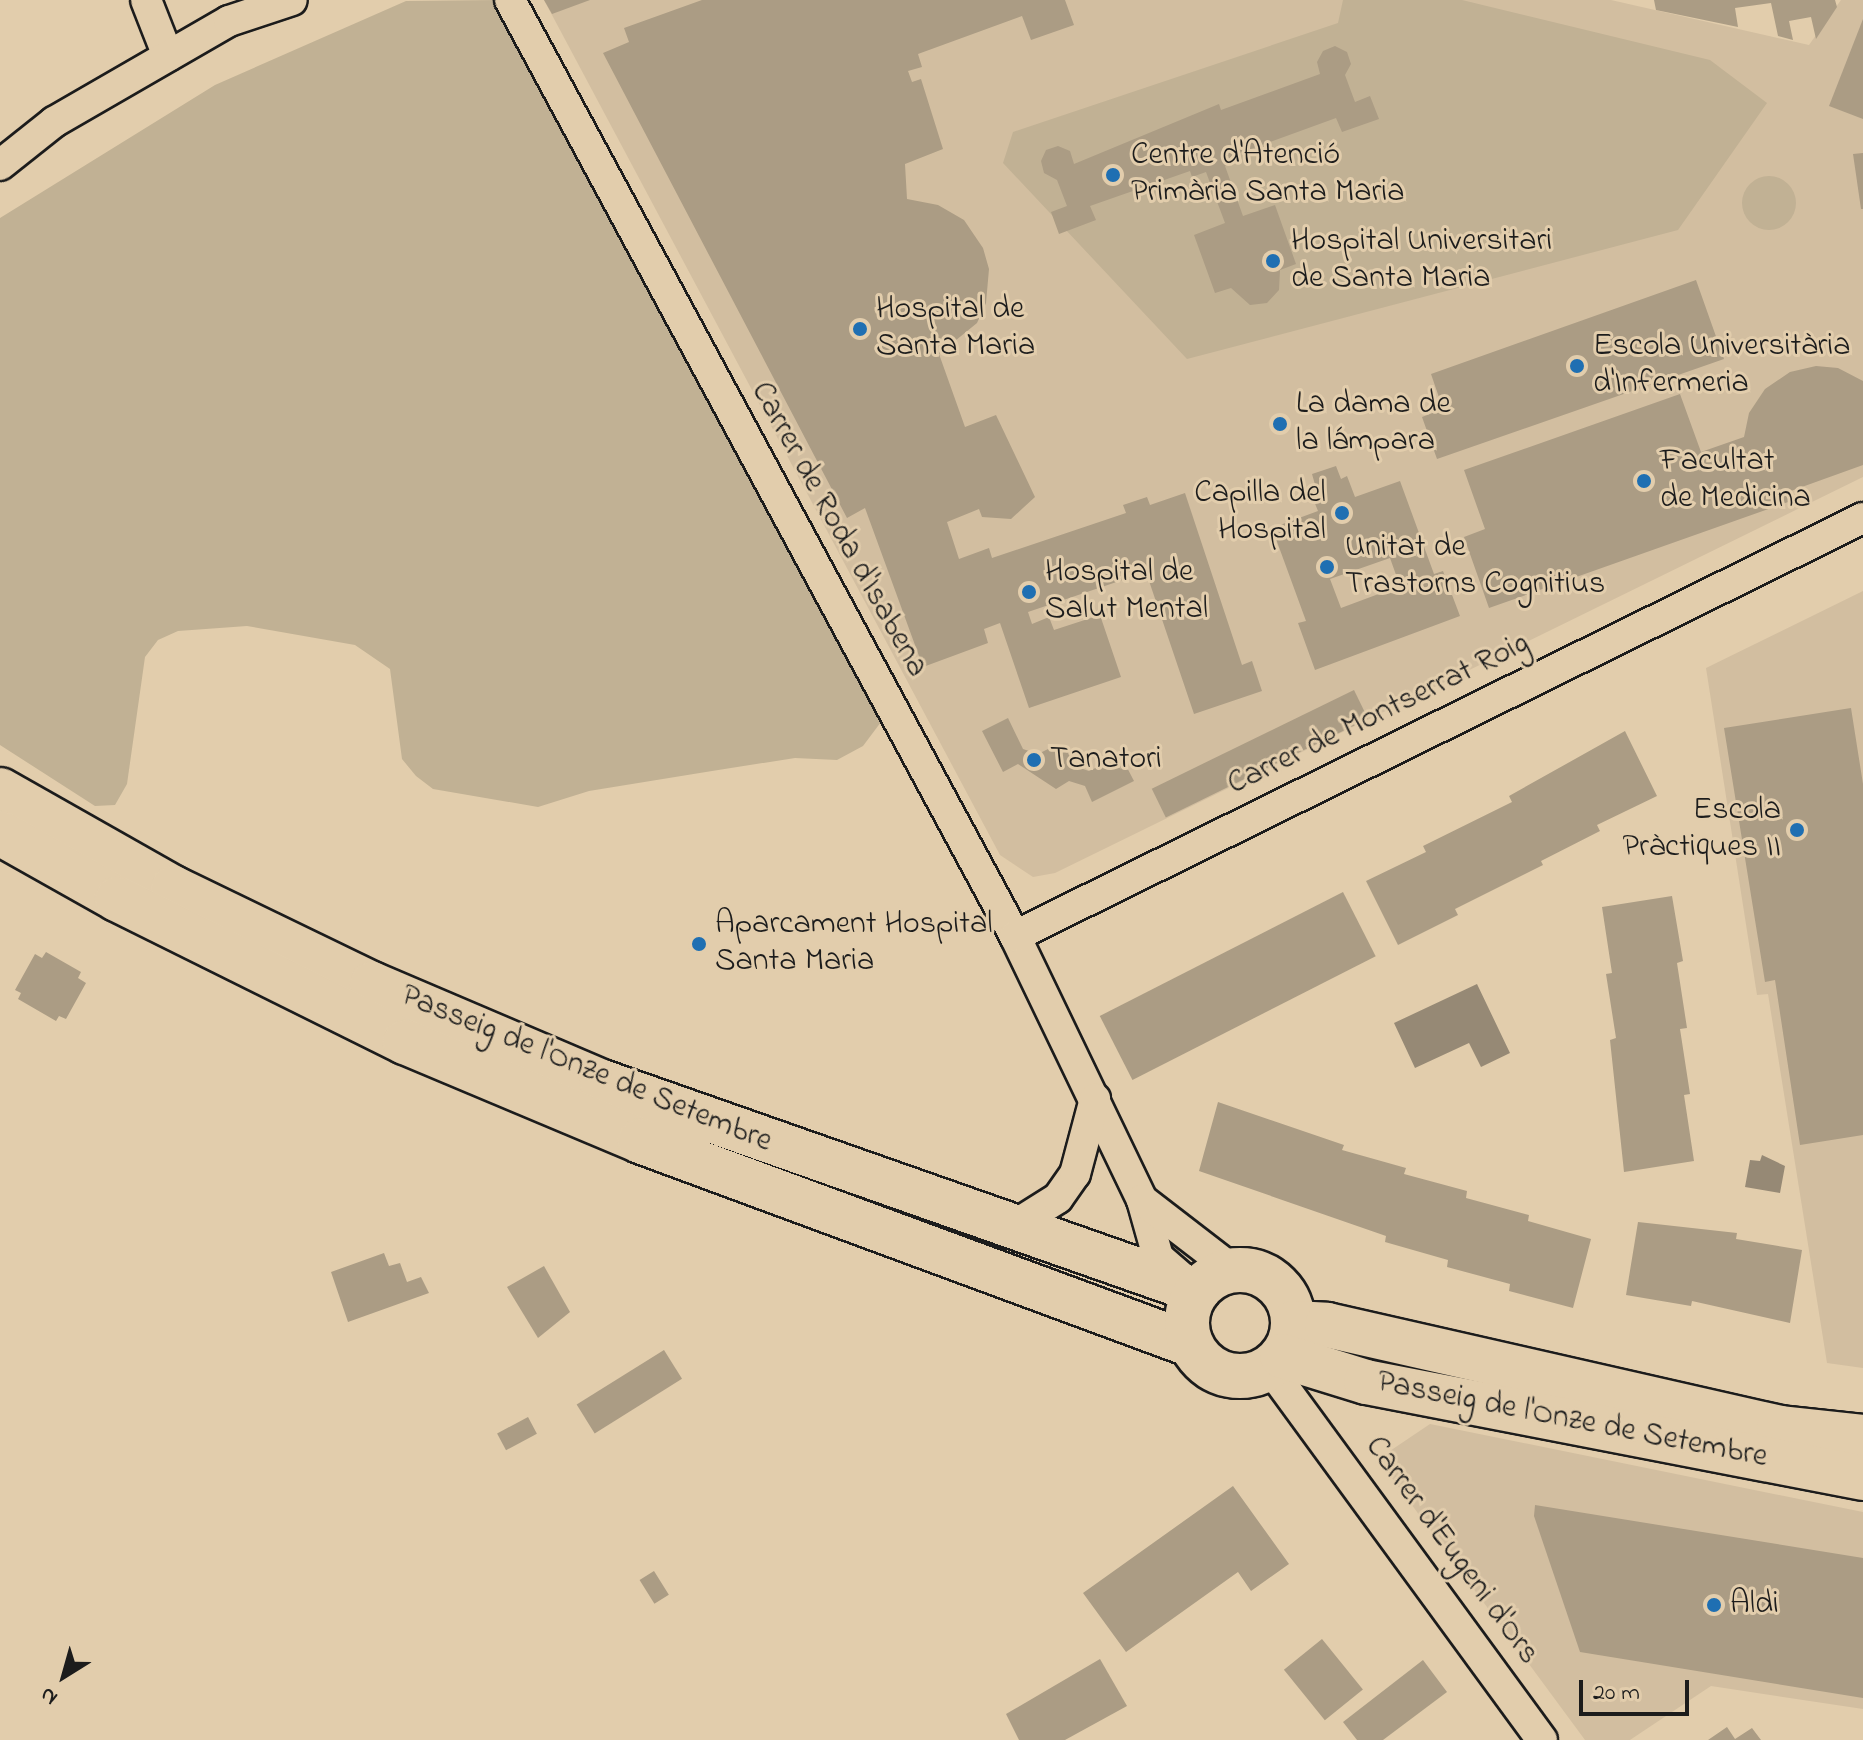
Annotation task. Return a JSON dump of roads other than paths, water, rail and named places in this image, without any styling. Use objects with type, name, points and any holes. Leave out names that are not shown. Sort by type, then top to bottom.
[{"type":"street","points":[[146,0],[168,56]]},
{"type":"street","points":[[0,165],[54,122],[229,21],[292,0]]},
{"type":"street","name":"Carrer de Roda d'Isabena","points":[[510,0],[1015,936],[1142,1200],[1158,1257],[1215,1281]]},
{"type":"street","name":"Carrer de Montserrat Roig","points":[[1015,936],[1863,518]]},
{"type":"street","name":"Passeig de l'Onze de Setembre","points":[[0,790],[173,888],[372,984],[602,1082],[1012,1227],[1215,1281]]},
{"type":"street","name":"Passeig de l'Onze de Setembre","points":[[0,833],[117,899],[405,1042],[640,1141],[1192,1345]]},
{"type":"street","points":[[1012,1227],[1058,1198],[1075,1174],[1095,1099]]},
{"type":"street","name":"Carrer de Roda d'Isabena","points":[[1142,1200],[1215,1281]]},
{"type":"street","points":[[1268,1277],[1282,1289],[1282,1349],[1234,1376],[1202,1360],[1192,1345],[1188,1317],[1215,1281],[1268,1277]]},
{"type":"street","name":"Passeig de l'Onze de Setembre","points":[[1282,1349],[1327,1325],[1779,1428],[1863,1437]]},
{"type":"street","name":"Passeig de l'Onze de Setembre","points":[[1282,1349],[1366,1382],[1863,1478]]},
{"type":"street","name":"Carrer d'Eugeni d'Ors","points":[[1282,1349],[1531,1733]]},
{"type":"place","name":"Centre d'Atenció Primària Santa Maria","points":[[1113,175]]},
{"type":"place","name":"Hospital Universitari de Santa Maria","points":[[1273,261]]},
{"type":"place","name":"Hospital de Santa Maria","points":[[860,329]]},
{"type":"place","name":"Escola Universitària d'Infermeria","points":[[1577,366]]},
{"type":"place","name":"La dama de la lámpara","points":[[1280,424]]},
{"type":"place","name":"Facultat de Medicina","points":[[1644,481]]},
{"type":"place","name":"Capilla del Hospital","points":[[1342,513]]},
{"type":"place","name":"Unitat de Trastorns Cognitius","points":[[1327,567]]},
{"type":"place","name":"Hospital de Salut Mental","points":[[1029,592]]},
{"type":"place","name":"Tanatori","points":[[1034,760]]},
{"type":"place","name":"Escola Pràctiques II","points":[[1797,830]]},
{"type":"place","name":"Aparcament Hospital Santa Maria","points":[[699,944]]},
{"type":"place","name":"Aldi","points":[[1714,1605]]}]
